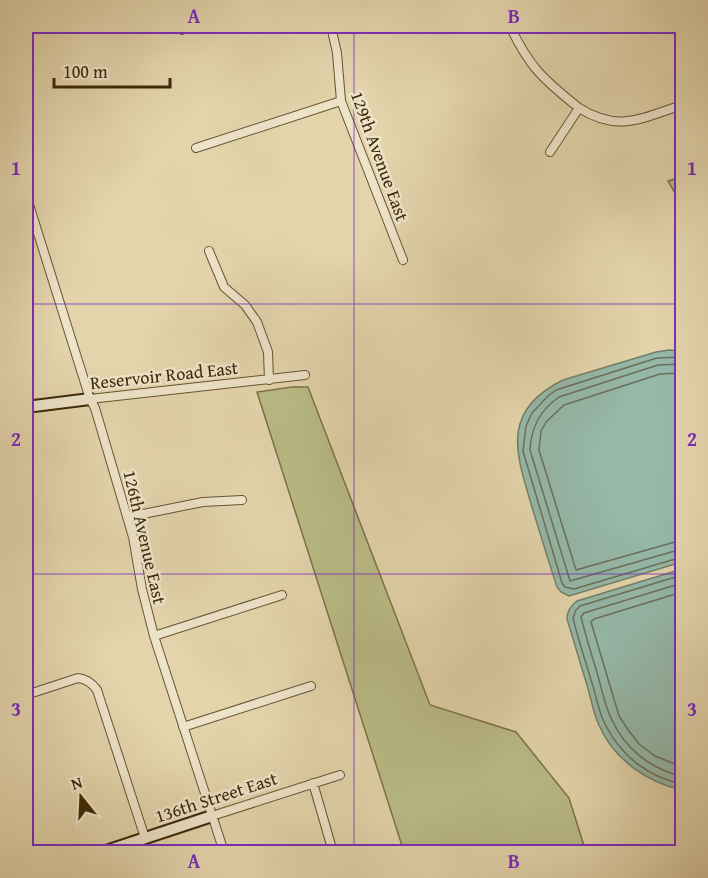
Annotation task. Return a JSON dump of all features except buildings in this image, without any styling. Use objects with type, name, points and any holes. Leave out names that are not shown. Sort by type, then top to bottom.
[{"type":"street","name":"129th Avenue East","points":[[331,26],[337,53],[341,101],[403,260]]},
{"type":"street","points":[[510,26],[524,55],[539,74],[579,108],[605,121],[625,122],[682,105]]},
{"type":"street","points":[[196,148],[341,101]]},
{"type":"street","points":[[550,152],[579,108]]},
{"type":"street","name":"126th Avenue East","points":[[26,195],[128,517],[154,636],[224,852]]},
{"type":"street","points":[[209,250],[224,287],[245,305],[257,322],[268,352],[269,380]]},
{"type":"street","name":"Reservoir Road East","points":[[26,407],[305,375]]},
{"type":"street","points":[[128,517],[203,502],[242,500]]},
{"type":"street","points":[[154,636],[282,595]]},
{"type":"street","points":[[26,695],[78,678],[89,681],[97,690],[145,838]]},
{"type":"street","points":[[183,727],[310,686]]},
{"type":"street","name":"136th Street East","points":[[103,852],[340,776]]},
{"type":"street","points":[[313,783],[333,852]]},
{"type":"green space","points":[[682,177],[682,205],[668,181]]},
{"type":"green space","points":[[308,387],[430,705],[516,732],[569,798],[586,852],[404,852],[257,392]]},
{"type":"water","points":[[669,350],[682,351],[682,562],[569,596],[557,587],[521,469],[518,435],[521,420],[529,405],[543,392],[563,380]]},
{"type":"water","points":[[682,569],[682,790],[656,781],[633,768],[605,738],[595,716],[567,619],[569,609],[577,601]]}]
